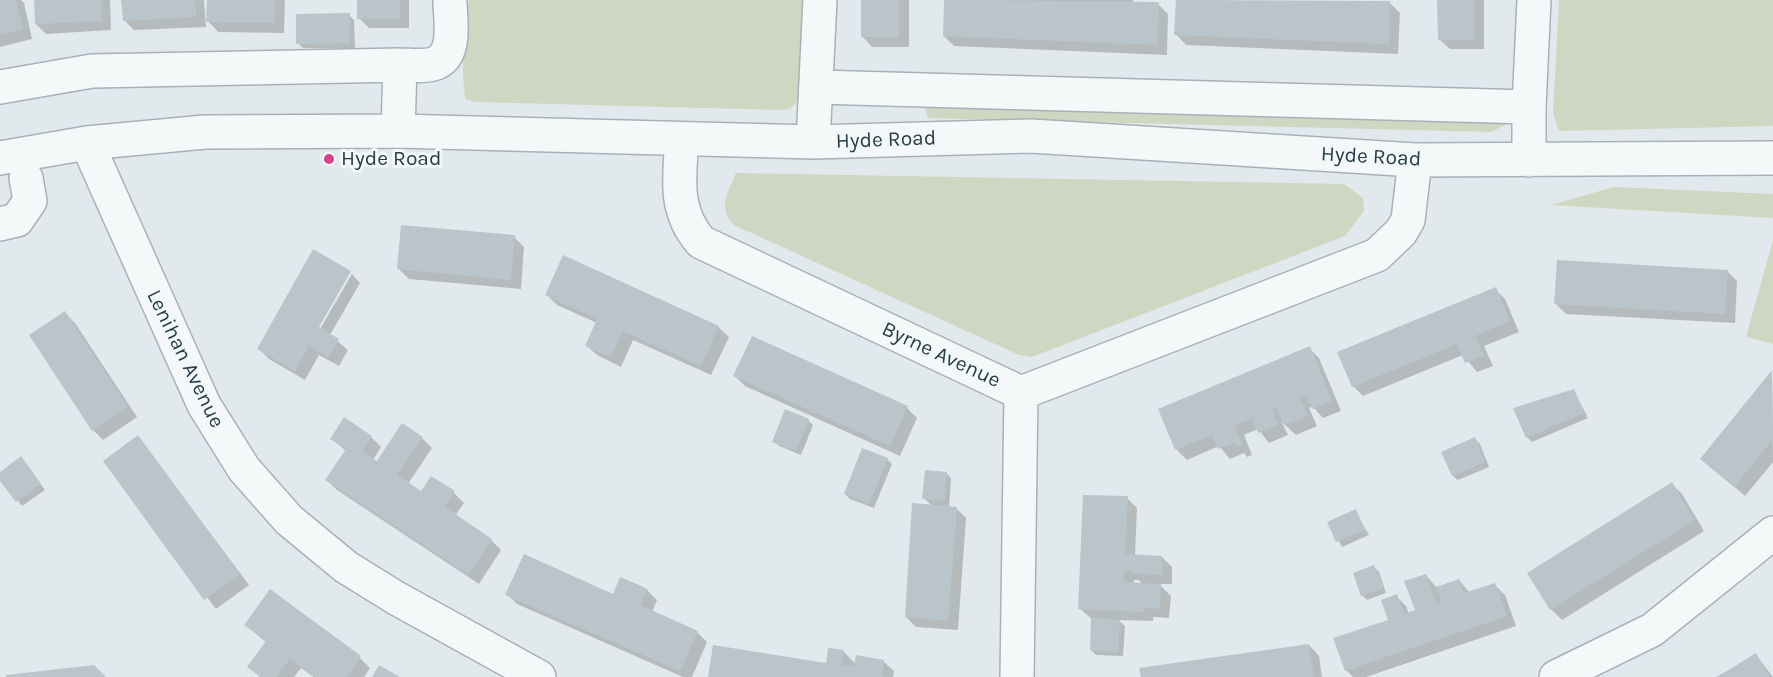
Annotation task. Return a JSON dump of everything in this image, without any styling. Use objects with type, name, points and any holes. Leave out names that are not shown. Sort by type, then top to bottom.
[{"type":"street","points":[[0,87],[92,71],[433,65],[446,57],[450,46],[450,0]]},
{"type":"street","points":[[813,142],[820,0]]},
{"type":"street","points":[[1529,160],[1528,106],[1534,0]]},
{"type":"street","points":[[398,131],[399,65]]},
{"type":"street","points":[[817,87],[1528,106]]},
{"type":"street","name":"Hyde Road","points":[[0,158],[87,143],[205,132],[398,131],[813,142],[1031,136],[1415,160],[1773,158]]},
{"type":"street","name":"Byrne Avenue","points":[[682,140],[681,208],[689,228],[701,242],[1021,393],[1017,677]]},
{"type":"street","name":"Lenihan Avenue","points":[[87,143],[204,405],[244,469],[289,520],[346,567],[396,598],[539,677]]},
{"type":"street","points":[[1021,393],[1377,255],[1401,232],[1408,220],[1415,160]]},
{"type":"street","points":[[0,224],[17,220],[30,201],[26,178]]},
{"type":"street","points":[[1556,677],[1652,630],[1773,533]]},
{"type":"green space","points":[[469,0],[804,0],[806,92],[790,109],[781,110],[475,102],[465,99],[463,74],[463,37]]},
{"type":"green space","points":[[1559,0],[1773,0],[1773,126],[1559,131],[1553,113]]},
{"type":"green space","points":[[923,101],[1494,112],[1505,125],[1491,132],[928,118]]},
{"type":"green space","points":[[736,173],[1344,184],[1363,198],[1364,211],[1345,236],[1032,357],[1019,355],[734,225],[725,206],[727,193]]},
{"type":"green space","points":[[1614,187],[1773,194],[1773,218],[1551,205]]},
{"type":"green space","points":[[1773,240],[1773,344],[1746,337]]},
{"type":"building","points":[[0,0],[16,0],[23,29],[0,35]]},
{"type":"building","points":[[34,0],[101,0],[102,21],[35,24]]},
{"type":"building","points":[[121,0],[195,0],[196,17],[123,21]]},
{"type":"building","points":[[207,0],[275,0],[275,23],[206,22]]},
{"type":"building","points":[[357,0],[400,0],[400,19],[357,19]]},
{"type":"building","points":[[861,0],[899,0],[899,37],[861,37]]},
{"type":"building","points":[[944,0],[1159,2],[1157,45],[943,36]]},
{"type":"building","points":[[1176,0],[1390,1],[1389,44],[1174,35]]},
{"type":"building","points":[[1437,0],[1474,0],[1475,40],[1438,40]]},
{"type":"building","points":[[350,13],[350,43],[296,44],[296,14]]},
{"type":"building","points":[[401,225],[515,235],[511,280],[397,269]]},
{"type":"building","points":[[313,249],[351,271],[319,327],[339,339],[328,357],[309,346],[295,371],[257,349]]},
{"type":"building","points":[[563,255],[719,326],[701,366],[623,331],[611,357],[585,346],[597,319],[545,295]]},
{"type":"building","points":[[1557,260],[1728,270],[1725,314],[1554,304]]},
{"type":"building","points":[[1496,287],[1510,321],[1475,336],[1484,356],[1465,363],[1457,344],[1352,387],[1337,352]]},
{"type":"building","points":[[65,311],[128,407],[92,431],[29,335]]},
{"type":"building","points":[[752,336],[908,406],[890,446],[733,376]]},
{"type":"building","points":[[1310,346],[1332,401],[1312,409],[1306,395],[1300,397],[1308,416],[1284,425],[1276,407],[1272,409],[1278,425],[1258,433],[1252,418],[1234,425],[1243,445],[1236,447],[1234,443],[1218,449],[1212,435],[1175,450],[1158,409]]},
{"type":"building","points":[[1772,370],[1773,439],[1734,487],[1700,459]]},
{"type":"building","points":[[1574,389],[1584,413],[1526,438],[1513,408]]},
{"type":"building","points":[[785,409],[809,419],[796,451],[772,442]]},
{"type":"building","points":[[344,417],[372,436],[362,451],[377,461],[402,423],[423,437],[397,475],[421,491],[431,476],[455,491],[445,507],[492,539],[468,575],[325,480],[346,449],[330,439]]},
{"type":"building","points":[[138,435],[240,574],[204,600],[103,461]]},
{"type":"building","points":[[1475,437],[1485,462],[1452,476],[1441,452]]},
{"type":"building","points":[[862,448],[888,458],[869,504],[844,494]]},
{"type":"building","points":[[21,456],[41,484],[16,502],[0,481],[0,472]]},
{"type":"building","points":[[925,470],[947,472],[945,501],[922,499]]},
{"type":"building","points":[[1672,482],[1695,520],[1550,610],[1527,573]]},
{"type":"building","points":[[1083,495],[1128,496],[1125,554],[1162,556],[1162,575],[1130,573],[1124,570],[1124,582],[1161,584],[1160,609],[1143,608],[1143,612],[1078,609]]},
{"type":"building","points":[[912,503],[957,507],[948,621],[905,617]]},
{"type":"building","points":[[1356,509],[1365,530],[1336,542],[1327,522]]},
{"type":"building","points":[[524,554],[613,594],[620,577],[648,589],[640,605],[698,631],[680,671],[505,595]]},
{"type":"building","points":[[1374,565],[1383,588],[1361,596],[1353,573]]},
{"type":"building","points":[[1426,574],[1436,603],[1442,601],[1436,587],[1459,579],[1464,593],[1495,583],[1507,616],[1345,671],[1333,638],[1388,620],[1381,600],[1397,594],[1404,614],[1415,610],[1404,581]]},
{"type":"building","points":[[270,589],[361,656],[347,677],[316,677],[290,659],[276,677],[261,677],[247,667],[266,641],[244,625]]},
{"type":"building","points":[[1091,618],[1120,620],[1118,652],[1090,650]]},
{"type":"building","points":[[1309,644],[1314,677],[1141,677],[1139,668]]},
{"type":"building","points":[[713,645],[826,663],[828,648],[844,650],[842,665],[854,667],[856,655],[884,660],[882,675],[886,677],[708,677]]},
{"type":"building","points":[[1756,653],[1770,677],[1716,677],[1732,668]]},
{"type":"building","points":[[94,665],[106,677],[6,677],[6,675]]},
{"type":"building","points":[[379,665],[400,677],[372,677]]},
{"type":"place","name":"Hyde Road","points":[[329,159]]}]
